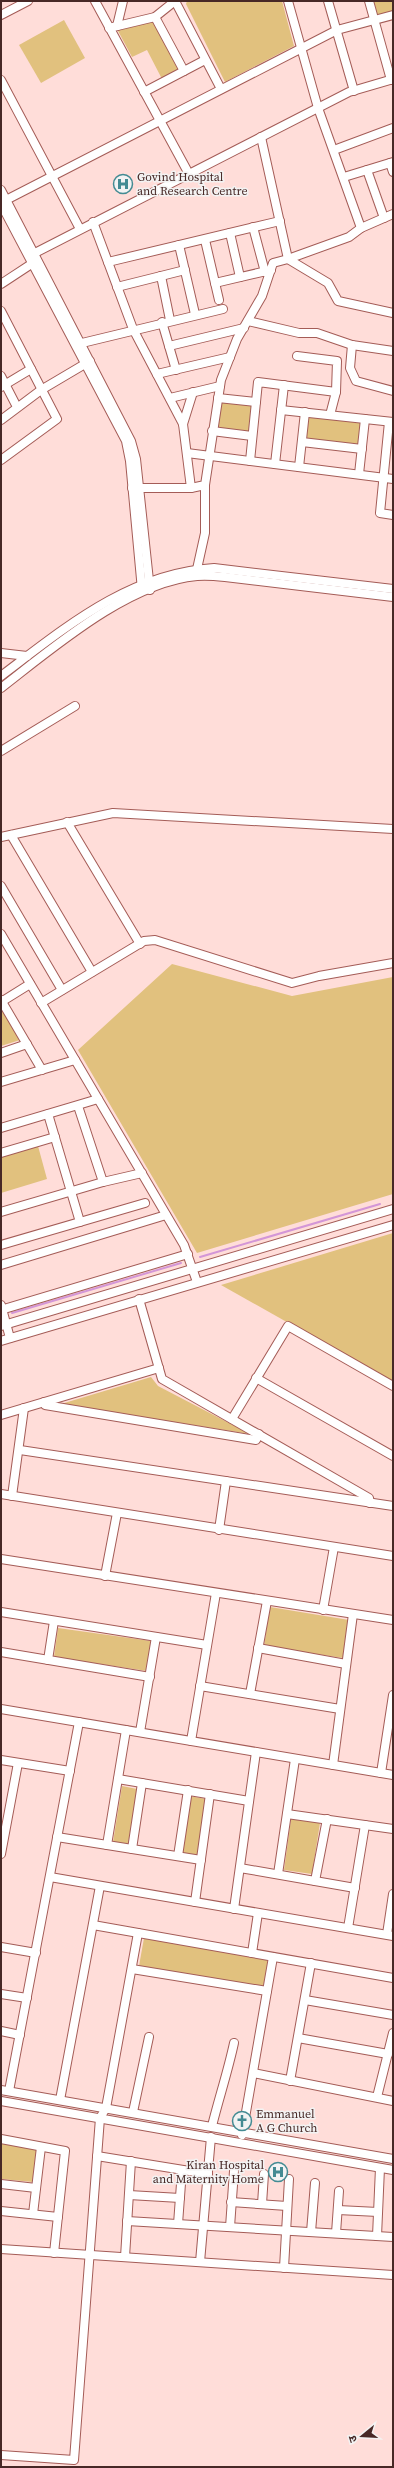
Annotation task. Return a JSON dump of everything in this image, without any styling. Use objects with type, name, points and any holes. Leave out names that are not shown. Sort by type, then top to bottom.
[{"type":"street","points":[[1,15],[28,1]]},
{"type":"street","points":[[95,1],[113,27],[144,92],[189,174]]},
{"type":"street","points":[[113,27],[123,1]]},
{"type":"street","points":[[113,27],[155,17],[175,1],[221,89]]},
{"type":"street","points":[[288,1],[318,108],[344,177],[361,228]]},
{"type":"street","points":[[328,1],[354,91]]},
{"type":"street","points":[[1,284],[33,258],[94,222],[318,108],[354,91],[392,79],[369,1]]},
{"type":"street","points":[[4,202],[337,30],[393,15]]},
{"type":"street","points":[[155,17],[184,70]]},
{"type":"street","points":[[144,92],[205,60]]},
{"type":"street","points":[[1,80],[80,230]]},
{"type":"street","points":[[334,150],[393,128]]},
{"type":"street","points":[[261,137],[288,259],[328,283],[338,301],[393,313]]},
{"type":"street","points":[[344,177],[391,162],[393,172]]},
{"type":"street","points":[[367,170],[384,218]]},
{"type":"street","points":[[1,190],[4,202],[88,362],[126,441],[135,488],[145,587]]},
{"type":"street","points":[[197,569],[205,533],[204,485],[220,386],[230,357],[262,296],[268,271],[273,263],[349,237],[361,228],[393,214]]},
{"type":"street","points":[[108,262],[280,221]]},
{"type":"street","points":[[94,222],[133,329],[183,424],[191,488]]},
{"type":"street","points":[[253,227],[268,271]]},
{"type":"street","points":[[230,233],[240,277]]},
{"type":"street","points":[[205,240],[219,300]]},
{"type":"street","points":[[179,245],[195,314]]},
{"type":"street","points":[[33,258],[82,343],[88,362]]},
{"type":"street","points":[[117,287],[185,270]]},
{"type":"street","points":[[215,283],[268,271]]},
{"type":"street","points":[[161,276],[169,346],[176,370]]},
{"type":"street","points":[[82,343],[195,314],[223,309]]},
{"type":"street","points":[[1,311],[56,419],[1,460]]},
{"type":"street","points":[[169,346],[246,324],[299,333],[317,332],[352,345],[393,351]]},
{"type":"street","points":[[352,345],[350,368],[356,380],[393,391]]},
{"type":"street","points":[[297,356],[337,361],[336,392],[330,415]]},
{"type":"street","points":[[157,374],[230,357]]},
{"type":"street","points":[[1,420],[42,390],[88,362]]},
{"type":"street","points":[[3,386],[31,369]]},
{"type":"street","points":[[1,376],[3,386],[17,407]]},
{"type":"street","points":[[250,461],[258,382],[336,392]]},
{"type":"street","points":[[275,464],[284,385]]},
{"type":"street","points":[[170,398],[220,386]]},
{"type":"street","points":[[183,424],[193,392]]},
{"type":"street","points":[[218,398],[256,402]]},
{"type":"street","points":[[281,410],[391,422],[389,478],[380,513],[393,515]]},
{"type":"street","points":[[299,467],[305,412]]},
{"type":"street","points":[[360,474],[365,419]]},
{"type":"street","points":[[212,431],[252,436]]},
{"type":"street","points":[[302,442],[362,449]]},
{"type":"street","points":[[187,453],[389,478]]},
{"type":"street","points":[[135,488],[191,488],[204,485]]},
{"type":"street","points":[[1,688],[92,620],[164,575],[197,569],[214,568],[329,585],[393,597]]},
{"type":"street","points":[[1,676],[95,608],[118,594],[171,581],[197,576],[224,576],[393,589]]},
{"type":"street","points":[[1,653],[27,656]]},
{"type":"street","points":[[1,751],[74,706]]},
{"type":"street","points":[[1,837],[113,813],[393,829]]},
{"type":"street","points":[[68,822],[140,944]]},
{"type":"street","points":[[11,834],[92,972]]},
{"type":"street","points":[[1,886],[62,990]]},
{"type":"street","points":[[1,934],[188,1254],[197,1282]]},
{"type":"street","points":[[41,1002],[140,944],[156,940],[292,983],[319,976],[393,963]]},
{"type":"street","points":[[30,984],[1,1001],[42,1070]]},
{"type":"street","points":[[1,1053],[27,1044]]},
{"type":"street","points":[[1,1082],[75,1060]]},
{"type":"street","points":[[1,1128],[98,1099]]},
{"type":"street","points":[[78,1106],[103,1182]]},
{"type":"street","points":[[48,1114],[80,1222]]},
{"type":"street","points":[[1,1153],[55,1137]]},
{"type":"street","points":[[1,1212],[103,1182],[142,1173]]},
{"type":"street","points":[[1,1245],[145,1203]]},
{"type":"street","points":[[4,1326],[393,1209]]},
{"type":"street","points":[[1,1266],[166,1215]]},
{"type":"street","points":[[1,1341],[393,1225]]},
{"type":"street","points":[[10,1338],[4,1326],[1,1308],[188,1254]]},
{"type":"street","points":[[139,1299],[162,1379],[369,1498],[370,1503]]},
{"type":"street","points":[[232,1419],[288,1326],[393,1386]]},
{"type":"street","points":[[1,1415],[158,1368]]},
{"type":"street","points":[[256,1378],[393,1456]]},
{"type":"street","points":[[44,1402],[45,1406],[256,1440],[259,1434]]},
{"type":"street","points":[[12,1496],[20,1450],[24,1408]]},
{"type":"street","points":[[20,1450],[393,1506]]},
{"type":"street","points":[[220,1530],[226,1482]]},
{"type":"street","points":[[1,1494],[220,1530],[393,1556]]},
{"type":"street","points":[[105,1576],[117,1513]]},
{"type":"street","points":[[323,1610],[334,1547]]},
{"type":"street","points":[[1,1559],[393,1620]]},
{"type":"street","points":[[191,1741],[216,1593]]},
{"type":"street","points":[[250,1694],[267,1601]]},
{"type":"street","points":[[1,1614],[207,1645]]},
{"type":"street","points":[[332,1765],[353,1614]]},
{"type":"street","points":[[48,1660],[54,1621]]},
{"type":"street","points":[[140,1732],[156,1637]]},
{"type":"street","points":[[258,1648],[346,1664]]},
{"type":"street","points":[[1,1652],[150,1677]]},
{"type":"street","points":[[200,1686],[340,1709]]},
{"type":"street","points":[[381,1773],[391,1718],[393,1695]]},
{"type":"street","points":[[1,1709],[393,1775]]},
{"type":"street","points":[[79,1722],[20,2035],[5,2090],[393,2159]]},
{"type":"street","points":[[107,1845],[126,1730]]},
{"type":"street","points":[[234,1909],[256,1752]]},
{"type":"street","points":[[278,1874],[295,1759]]},
{"type":"street","points":[[1,1760],[70,1771]]},
{"type":"street","points":[[1,1854],[18,1763]]},
{"type":"street","points":[[118,1779],[249,1800]]},
{"type":"street","points":[[132,1849],[142,1783]]},
{"type":"street","points":[[178,1856],[188,1790]]},
{"type":"street","points":[[195,1902],[210,1794]]},
{"type":"street","points":[[1,1801],[10,1802]]},
{"type":"street","points":[[287,1814],[393,1829]]},
{"type":"street","points":[[315,1881],[327,1819]]},
{"type":"street","points":[[348,1928],[365,1825]]},
{"type":"street","points":[[57,1837],[201,1860]]},
{"type":"street","points":[[240,1868],[355,1888]]},
{"type":"street","points":[[50,1877],[390,1935],[393,1894]]},
{"type":"street","points":[[60,2100],[100,1886]]},
{"type":"street","points":[[252,1953],[258,1913]]},
{"type":"street","points":[[93,1925],[393,1978]]},
{"type":"street","points":[[1,2455],[74,2460],[100,2118],[106,2108],[138,1933]]},
{"type":"street","points":[[1,1946],[36,1953]]},
{"type":"street","points":[[241,2143],[273,1957]]},
{"type":"street","points":[[290,2081],[311,1963]]},
{"type":"street","points":[[132,1969],[267,1992]]},
{"type":"street","points":[[1,1994],[27,1998]]},
{"type":"street","points":[[305,2000],[393,2015]]},
{"type":"street","points":[[1,2031],[20,2035]]},
{"type":"street","points":[[377,2098],[393,2032]]},
{"type":"street","points":[[133,2112],[149,2036]]},
{"type":"street","points":[[298,2038],[388,2054]]},
{"type":"street","points":[[212,2126],[220,2094],[226,2081],[234,2043]]},
{"type":"street","points":[[253,2073],[393,2101]]},
{"type":"street","points":[[1,2101],[393,2170]]},
{"type":"street","points":[[200,2262],[211,2137]]},
{"type":"street","points":[[1,2139],[65,2151],[54,2253]]},
{"type":"street","points":[[33,2214],[41,2147]]},
{"type":"street","points":[[97,2156],[208,2174]]},
{"type":"street","points":[[125,2257],[131,2161]]},
{"type":"street","points":[[377,2236],[380,2168]]},
{"type":"street","points":[[178,2224],[182,2170]]},
{"type":"street","points":[[230,2227],[234,2171]]},
{"type":"street","points":[[262,2204],[264,2174]]},
{"type":"street","points":[[284,2268],[289,2179]]},
{"type":"street","points":[[311,2232],[315,2182]]},
{"type":"street","points":[[1,2184],[36,2188]]},
{"type":"street","points":[[336,2233],[339,2191]]},
{"type":"street","points":[[129,2195],[180,2198]]},
{"type":"street","points":[[232,2202],[287,2206]]},
{"type":"street","points":[[338,2210],[378,2212]]},
{"type":"street","points":[[1,2211],[58,2217]]},
{"type":"street","points":[[127,2221],[393,2237]]},
{"type":"street","points":[[1,2250],[393,2275]]},
{"type":"shaded area","points":[[187,1],[282,1],[294,46],[225,82],[186,4]]},
{"type":"shaded area","points":[[373,1],[393,1],[393,11],[377,16]]},
{"type":"shaded area","points":[[64,20],[85,58],[41,83],[19,45]]},
{"type":"shaded area","points":[[155,21],[181,68],[162,79],[147,50],[132,57],[117,29]]},
{"type":"shaded area","points":[[220,401],[253,406],[249,433],[216,428]]},
{"type":"shaded area","points":[[308,416],[362,422],[359,446],[306,440]]},
{"type":"shaded area","points":[[172,964],[292,996],[393,977],[393,1194],[197,1253],[78,1050]]},
{"type":"shaded area","points":[[1,1008],[20,1040],[1,1046]]},
{"type":"shaded area","points":[[38,1146],[47,1179],[1,1193],[1,1157]]},
{"type":"shaded area","points":[[393,1233],[393,1382],[221,1285]]},
{"type":"shaded area","points":[[151,1377],[158,1386],[250,1434],[61,1404]]},
{"type":"shaded area","points":[[270,1607],[349,1620],[343,1658],[264,1646]]},
{"type":"shaded area","points":[[58,1628],[151,1641],[147,1671],[54,1657]]},
{"type":"shaded area","points":[[122,1786],[137,1789],[128,1844],[113,1842]]},
{"type":"shaded area","points":[[189,1796],[206,1799],[197,1856],[181,1853]]},
{"type":"shaded area","points":[[291,1819],[320,1823],[312,1874],[284,1870]]},
{"type":"shaded area","points":[[144,1938],[268,1960],[263,1988],[139,1966]]},
{"type":"shaded area","points":[[1,2143],[38,2149],[33,2182],[1,2179]]},
{"type":"waterway","points":[[200,1257],[380,1204]]},
{"type":"waterway","points":[[12,1313],[181,1263]]},
{"type":"place","name":"Govind Hospital and Research Centre","points":[[123,184]]},
{"type":"place","name":"Emmanuel A G Church","points":[[242,2121]]},
{"type":"place","name":"Kiran Hospital and Maternity Home","points":[[278,2172]]}]
